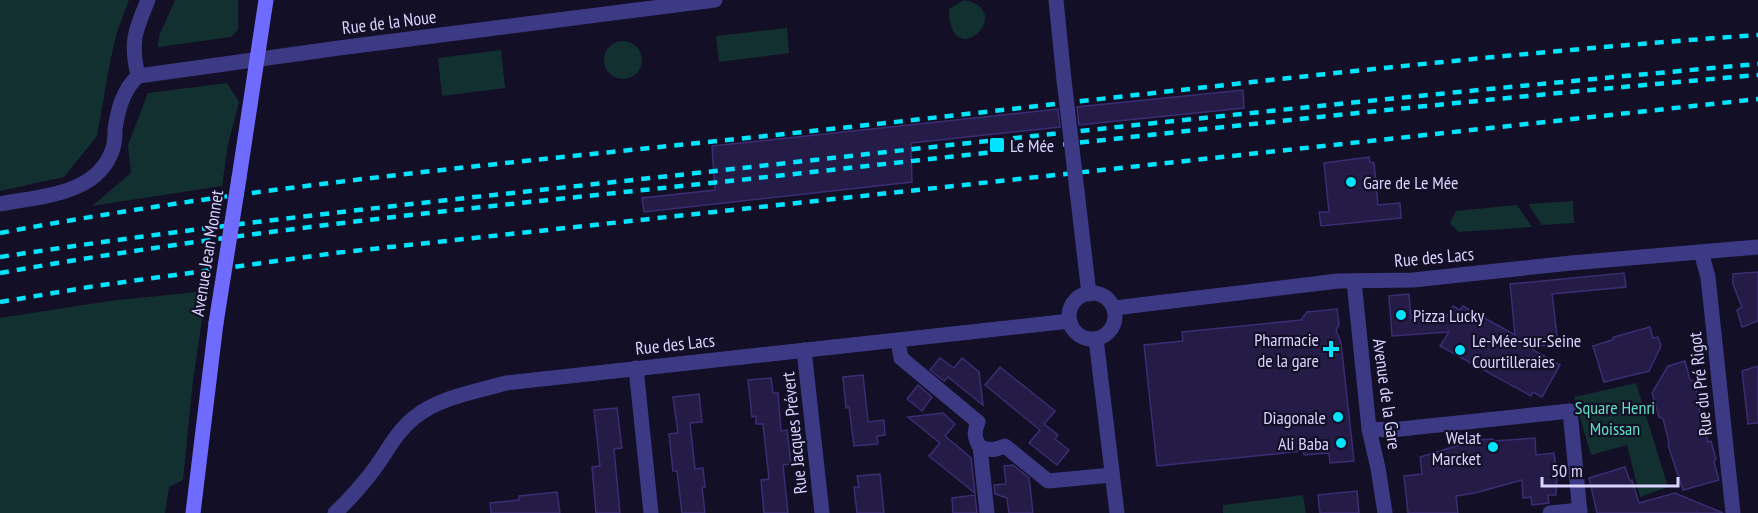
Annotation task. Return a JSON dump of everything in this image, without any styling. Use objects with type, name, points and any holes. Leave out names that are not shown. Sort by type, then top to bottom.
[{"type":"main road","name":"Avenue Jean Monnet","points":[[193,513],[216,323],[266,0]]},
{"type":"street","points":[[0,204],[68,190],[89,181],[104,166],[113,148],[117,112],[129,84],[138,76],[134,58],[134,34],[148,0]]},
{"type":"street","name":"Rue de la Noue","points":[[138,76],[258,58],[715,0]]},
{"type":"street","points":[[1056,0],[1089,294]]},
{"type":"street","name":"Rue des Lacs","points":[[1114,308],[1284,287],[1354,281],[1413,280],[1758,247]]},
{"type":"street","name":"Rue du Pré Rigot","points":[[1701,252],[1708,277],[1733,513]]},
{"type":"street","name":"Avenue de la Gare","points":[[1354,281],[1369,429],[1385,513]]},
{"type":"street","points":[[1089,294],[1104,297],[1114,308],[1115,316],[1111,329],[1107,334],[1096,339],[1081,336],[1072,327],[1070,321],[1072,306],[1082,296],[1089,294]]},
{"type":"street","name":"Rue des Lacs","points":[[335,513],[354,495],[400,433],[415,417],[446,400],[506,383],[1070,321]]},
{"type":"street","points":[[1096,339],[1117,513]]},
{"type":"street","points":[[897,341],[901,358],[978,422],[975,440],[980,447],[987,513]]},
{"type":"street","name":"Rue Jacques Prévert","points":[[804,350],[822,513]]},
{"type":"street","points":[[636,368],[651,513]]},
{"type":"street","points":[[1369,429],[1391,430],[1570,411],[1580,511],[1550,513]]},
{"type":"street","points":[[980,447],[997,450],[1005,446],[1048,481],[1112,475]]},
{"type":"green space","points":[[0,0],[129,0],[117,32],[97,136],[64,177],[0,191]]},
{"type":"green space","points":[[175,0],[238,0],[238,30],[231,37],[158,47],[159,36]]},
{"type":"green space","points":[[964,0],[979,6],[985,15],[983,25],[977,34],[968,38],[959,37],[952,28],[949,9]]},
{"type":"green space","points":[[787,28],[789,53],[719,62],[716,36]]},
{"type":"green space","points":[[623,41],[636,47],[642,60],[636,73],[623,79],[610,73],[604,60],[610,47]]},
{"type":"green space","points":[[501,50],[505,88],[442,96],[438,58]]},
{"type":"green space","points":[[227,83],[239,102],[228,145],[222,186],[92,206],[131,173],[128,145],[148,93]]},
{"type":"green space","points":[[1573,201],[1574,223],[1542,225],[1528,204]]},
{"type":"green space","points":[[1517,205],[1532,227],[1458,232],[1450,223],[1456,211]]},
{"type":"green space","points":[[206,291],[192,389],[183,480],[169,487],[165,513],[0,513],[0,318],[109,301]]},
{"type":"green space","name":"Square Henri Moissan","points":[[1636,383],[1668,487],[1640,497],[1627,445],[1591,455],[1574,397]]},
{"type":"green space","points":[[1303,495],[1306,513],[1223,513],[1223,505]]},
{"type":"building","points":[[1243,90],[1244,108],[1079,125],[1077,107]]},
{"type":"building","points":[[1058,109],[1060,127],[911,143],[912,182],[644,212],[642,198],[715,190],[712,146]]},
{"type":"building","name":"Gare de Le Mée","points":[[1369,157],[1370,162],[1374,163],[1378,205],[1400,203],[1401,218],[1321,226],[1319,212],[1329,212],[1324,163]]},
{"type":"building","points":[[1758,272],[1758,321],[1742,327],[1737,310],[1742,307],[1733,284],[1733,274]]},
{"type":"building","points":[[1624,273],[1626,287],[1552,294],[1558,344],[1528,347],[1560,365],[1542,397],[1533,392],[1531,396],[1440,346],[1449,332],[1392,336],[1389,296],[1409,294],[1411,318],[1436,312],[1446,317],[1453,306],[1460,310],[1463,306],[1515,335],[1510,284]]},
{"type":"building","points":[[1337,309],[1339,325],[1336,330],[1341,343],[1354,461],[1330,463],[1329,453],[1304,455],[1303,451],[1157,466],[1144,345],[1183,341],[1182,332],[1301,320],[1307,312]]},
{"type":"building","points":[[1650,327],[1653,338],[1658,337],[1661,346],[1649,371],[1604,382],[1593,346],[1612,340],[1614,337]]},
{"type":"building","points":[[940,358],[954,368],[962,358],[979,372],[983,405],[948,377],[944,381],[930,370]]},
{"type":"building","points":[[1685,361],[1690,380],[1694,381],[1708,442],[1711,441],[1716,459],[1714,462],[1719,480],[1683,490],[1668,445],[1663,419],[1659,417],[1652,393],[1668,366]]},
{"type":"building","points":[[1758,366],[1758,423],[1748,424],[1742,371]]},
{"type":"building","points":[[1000,367],[1055,411],[1044,424],[1058,435],[1055,439],[1069,450],[1057,465],[1029,443],[1040,430],[985,385]]},
{"type":"building","points":[[863,375],[868,422],[884,420],[885,435],[877,436],[878,444],[854,446],[849,407],[846,408],[843,377]]},
{"type":"building","points":[[771,378],[773,393],[778,393],[781,431],[787,430],[791,464],[783,465],[788,513],[764,513],[761,480],[769,479],[763,424],[756,424],[756,416],[752,417],[748,380]]},
{"type":"building","points":[[918,385],[932,397],[922,411],[907,399]]},
{"type":"building","points":[[699,394],[702,422],[690,423],[695,469],[703,468],[705,487],[702,487],[705,513],[682,513],[677,471],[673,471],[669,434],[678,433],[673,397]]},
{"type":"building","points":[[617,408],[622,448],[614,449],[620,513],[596,513],[592,467],[600,466],[594,410]]},
{"type":"building","points":[[943,413],[955,424],[945,436],[971,458],[975,493],[929,456],[940,443],[908,417]]},
{"type":"building","points":[[1535,438],[1536,455],[1554,453],[1556,468],[1560,471],[1557,474],[1556,495],[1548,495],[1549,503],[1532,505],[1531,497],[1523,498],[1522,480],[1456,496],[1458,513],[1408,513],[1404,476],[1422,474],[1420,457],[1476,440]]},
{"type":"building","points":[[1013,465],[1029,478],[1033,513],[1009,513],[1007,498],[995,494],[994,485],[1006,484],[1004,466]]},
{"type":"building","points":[[1625,467],[1630,481],[1632,480],[1639,503],[1675,493],[1723,513],[1597,513],[1589,478]]},
{"type":"building","points":[[880,474],[884,513],[857,513],[854,487],[859,487],[857,476]]},
{"type":"building","points":[[1357,491],[1359,513],[1320,513],[1318,495]]},
{"type":"building","points":[[557,492],[560,513],[491,513],[490,503],[519,500],[519,496]]},
{"type":"building","points":[[975,495],[977,513],[953,513],[952,498]]},
{"type":"railway","points":[[0,233],[200,200],[400,175],[1399,66],[1758,35]]},
{"type":"railway","points":[[0,257],[264,221],[969,143],[1495,88],[1758,64]]},
{"type":"railway","points":[[0,273],[193,242],[387,218],[1267,122],[1758,75]]},
{"type":"railway","points":[[0,302],[95,286],[335,253],[1758,99]]},
{"type":"place","name":"Le Mée","points":[[997,145]]},
{"type":"place","name":"Gare de Le Mée","points":[[1351,182]]},
{"type":"place","name":"Pizza Lucky","points":[[1401,315]]},
{"type":"place","name":"Pharmacie de la gare","points":[[1331,349]]},
{"type":"place","name":"Le-Mée-sur-Seine Courtilleraies","points":[[1460,350]]},
{"type":"place","name":"Diagonale","points":[[1338,417]]},
{"type":"place","name":"Ali Baba","points":[[1341,443]]},
{"type":"place","name":"Welat Marcket","points":[[1493,447]]}]
